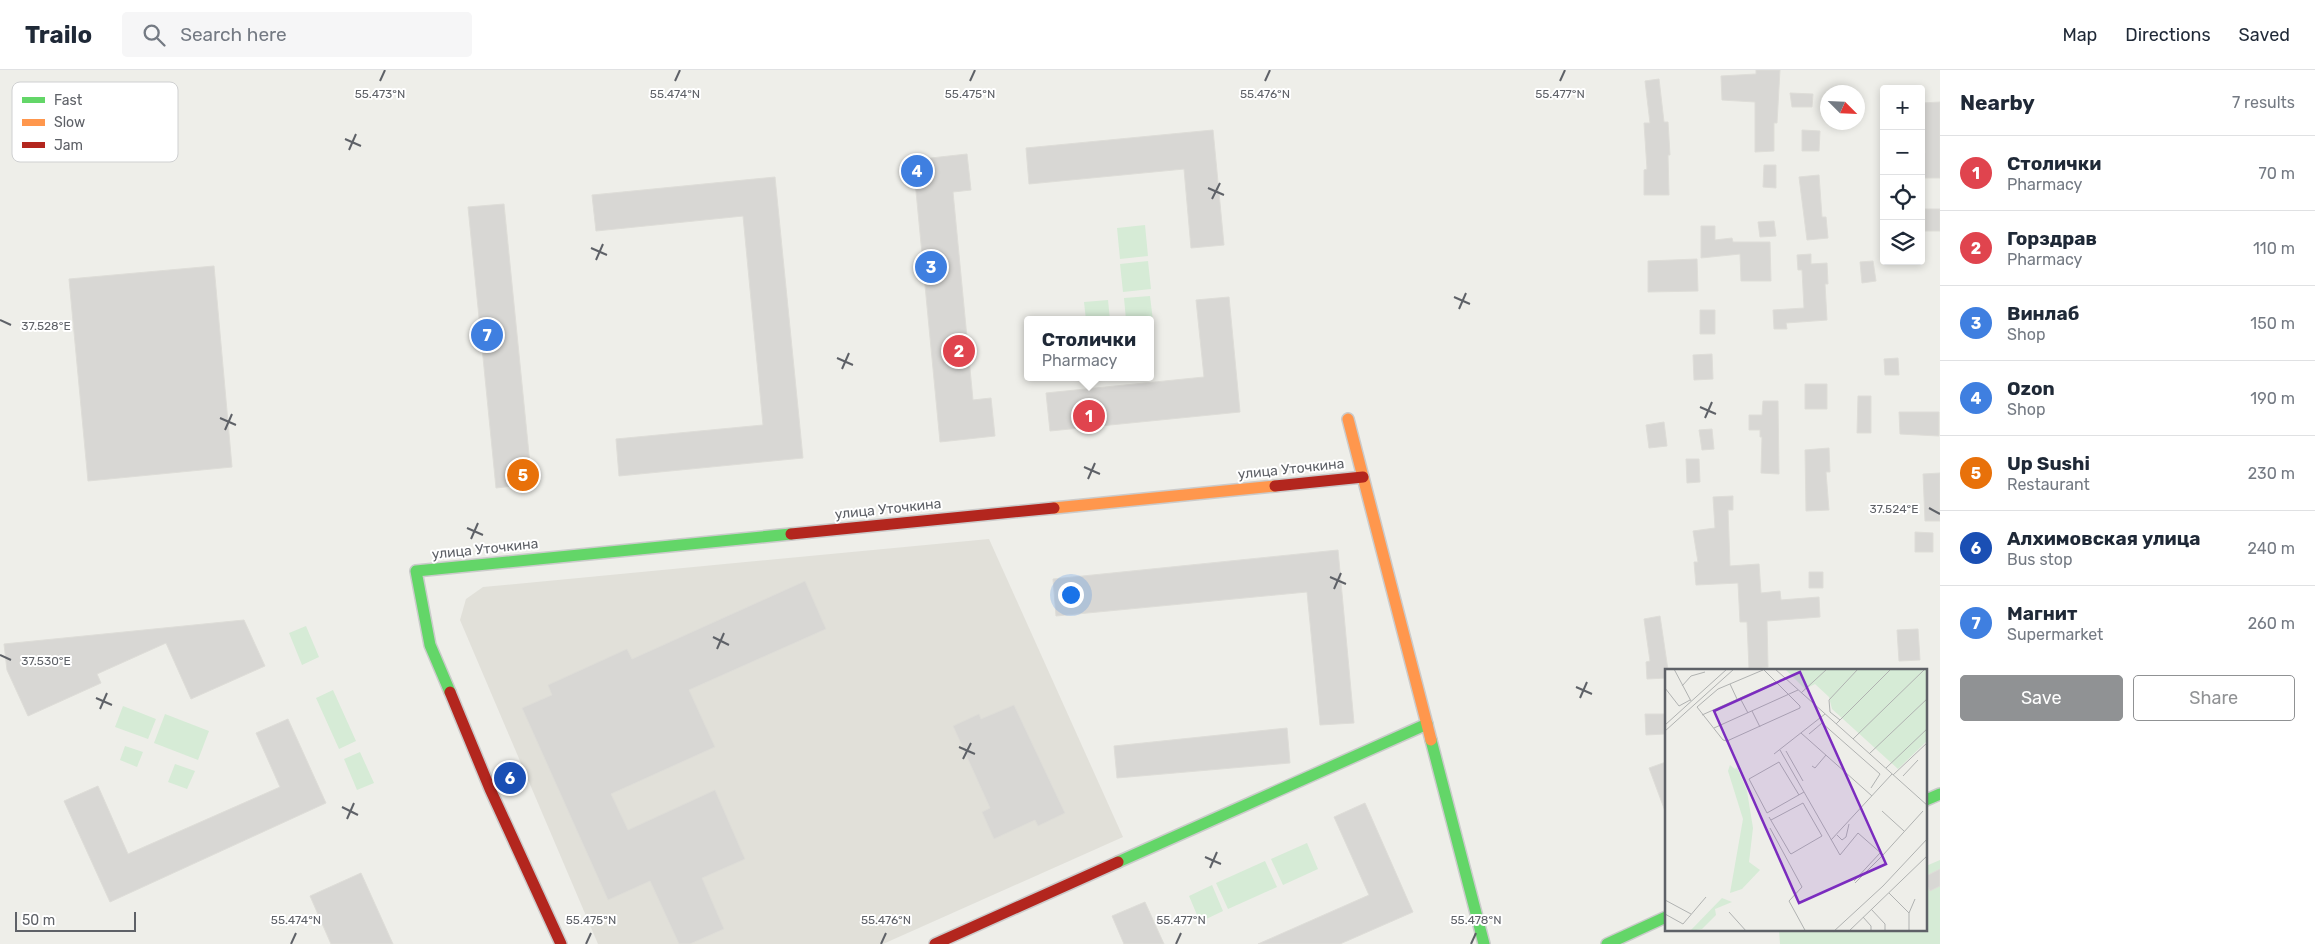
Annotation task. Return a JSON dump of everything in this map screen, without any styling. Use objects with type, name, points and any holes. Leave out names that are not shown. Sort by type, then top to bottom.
[{"type":"street","points":[[1348,418],[1484,944]]},
{"type":"street","name":"улица Уточкина","points":[[561,944],[489,786],[430,645],[416,571],[1363,477]]},
{"type":"street","points":[[935,944],[1427,724]]},
{"type":"street","points":[[1928,799],[1940,794]]},
{"type":"street","points":[[1607,944],[1665,917]]},
{"type":"shaded area","points":[[989,539],[1123,837],[883,944],[598,944],[460,620],[466,599],[483,587]]},
{"type":"green space","points":[[1145,225],[1148,256],[1120,259],[1117,228]]},
{"type":"green space","points":[[1148,261],[1151,289],[1123,292],[1120,264]]},
{"type":"green space","points":[[1150,296],[1152,316],[1126,316],[1124,298]]},
{"type":"green space","points":[[1108,300],[1110,316],[1086,316],[1084,302]]},
{"type":"green space","points":[[306,626],[319,657],[302,665],[289,633]]},
{"type":"green space","points":[[333,690],[356,741],[339,749],[316,698]]},
{"type":"green space","points":[[123,706],[156,719],[148,739],[115,727]]},
{"type":"green space","points":[[165,714],[209,731],[198,760],[154,743]]},
{"type":"green space","points":[[125,746],[143,752],[137,767],[120,760]]},
{"type":"green space","points":[[360,752],[374,783],[357,790],[344,759]]},
{"type":"green space","points":[[175,764],[195,771],[187,789],[168,782]]},
{"type":"green space","points":[[1307,843],[1318,869],[1283,885],[1271,859]]},
{"type":"green space","points":[[1940,860],[1940,944],[1780,944],[1779,932],[1928,932],[1928,865]]},
{"type":"green space","points":[[1265,861],[1277,887],[1228,909],[1216,883]]},
{"type":"green space","points":[[1212,885],[1223,911],[1200,922],[1189,896]]},
{"type":"building","points":[[1756,70],[1780,70],[1777,123],[1774,123],[1774,151],[1755,152],[1755,102],[1722,100],[1721,76],[1756,74]]},
{"type":"building","points":[[1659,79],[1664,122],[1668,122],[1670,155],[1668,155],[1669,195],[1644,195],[1644,170],[1647,169],[1644,123],[1650,123],[1645,81]]},
{"type":"building","points":[[1790,93],[1813,94],[1812,107],[1792,107]]},
{"type":"building","points":[[1940,102],[1940,178],[1925,178],[1925,103]]},
{"type":"building","points":[[1213,130],[1224,245],[1191,248],[1184,169],[1029,184],[1026,148]]},
{"type":"building","points":[[1802,130],[1820,131],[1819,151],[1802,151]]},
{"type":"building","points":[[967,154],[971,190],[953,192],[973,400],[991,398],[995,436],[940,442],[913,160]]},
{"type":"building","points":[[1764,165],[1776,165],[1776,188],[1763,187]]},
{"type":"building","points":[[1819,175],[1822,217],[1826,217],[1828,238],[1807,240],[1799,177]]},
{"type":"building","points":[[775,177],[803,458],[619,476],[616,439],[763,425],[743,216],[596,231],[592,195]]},
{"type":"building","points":[[504,204],[532,484],[496,488],[468,207]]},
{"type":"building","points":[[1925,209],[1940,209],[1940,231],[1925,231]]},
{"type":"building","points":[[1774,221],[1776,236],[1760,237],[1758,222]]},
{"type":"building","points":[[1701,226],[1715,226],[1715,240],[1732,238],[1733,242],[1770,242],[1771,281],[1741,281],[1740,254],[1701,258]]},
{"type":"building","points":[[1811,254],[1811,264],[1827,263],[1828,284],[1825,284],[1827,320],[1786,323],[1787,329],[1774,329],[1773,310],[1804,308],[1802,270],[1798,270],[1797,255]]},
{"type":"building","points":[[1697,259],[1698,291],[1648,292],[1648,261]]},
{"type":"building","points":[[1873,261],[1876,281],[1862,283],[1860,262]]},
{"type":"building","points":[[214,266],[232,467],[88,481],[69,279]]},
{"type":"building","points":[[1229,297],[1240,412],[1050,431],[1046,393],[1204,377],[1196,300]]},
{"type":"building","points":[[1700,310],[1715,310],[1715,334],[1700,334]]},
{"type":"building","points":[[1712,354],[1713,379],[1694,380],[1693,355]]},
{"type":"building","points":[[1898,358],[1899,375],[1885,375],[1884,359]]},
{"type":"building","points":[[1805,384],[1827,384],[1827,409],[1805,409]]},
{"type":"building","points":[[1858,396],[1871,396],[1871,433],[1857,433]]},
{"type":"building","points":[[1763,401],[1778,401],[1779,474],[1761,473],[1762,437],[1760,437],[1760,430],[1749,430],[1749,415],[1762,415]]},
{"type":"building","points":[[1899,412],[1939,412],[1939,436],[1900,434]]},
{"type":"building","points":[[1664,422],[1667,446],[1649,448],[1646,425]]},
{"type":"building","points":[[1712,429],[1714,449],[1702,450],[1699,430]]},
{"type":"building","points":[[1829,448],[1830,472],[1826,472],[1829,510],[1806,511],[1805,450]]},
{"type":"building","points":[[1686,459],[1699,459],[1700,482],[1687,483]]},
{"type":"building","points":[[1940,473],[1940,521],[1925,521],[1923,474]]},
{"type":"building","points":[[1733,496],[1733,510],[1728,510],[1730,566],[1759,564],[1761,593],[1780,591],[1781,600],[1819,597],[1820,617],[1767,621],[1768,667],[1749,668],[1747,622],[1740,622],[1738,583],[1696,585],[1694,562],[1698,562],[1693,531],[1715,528],[1713,497]]},
{"type":"building","points":[[1915,532],[1933,533],[1933,552],[1915,552]]},
{"type":"building","points":[[1338,550],[1354,723],[1320,725],[1307,592],[1056,616],[1053,579]]},
{"type":"building","points":[[1809,572],[1823,572],[1823,588],[1809,588]]},
{"type":"building","points":[[805,581],[826,629],[689,690],[715,747],[611,794],[628,830],[715,790],[745,859],[702,878],[724,929],[690,944],[679,944],[650,881],[608,900],[522,708],[552,695],[548,685],[627,649],[632,659]]},
{"type":"building","points":[[1660,616],[1668,669],[1665,669],[1665,678],[1647,679],[1646,662],[1650,661],[1644,619]]},
{"type":"building","points":[[244,620],[265,666],[191,699],[166,643],[97,674],[101,683],[28,716],[7,670],[4,644]]},
{"type":"building","points":[[1918,629],[1920,660],[1899,661],[1897,630]]},
{"type":"building","points":[[1014,705],[1065,813],[1038,826],[1035,820],[994,839],[982,812],[990,808],[953,726],[979,714],[981,719]]},
{"type":"building","points":[[1645,714],[1665,714],[1664,734],[1646,735]]},
{"type":"building","points":[[288,719],[326,803],[110,902],[64,801],[98,786],[128,854],[280,787],[256,733]]},
{"type":"building","points":[[1287,728],[1290,763],[1117,778],[1114,746]]},
{"type":"building","points":[[1665,762],[1665,811],[1649,768]]},
{"type":"building","points":[[1365,803],[1413,912],[1340,944],[1258,944],[1369,895],[1334,817]]},
{"type":"building","points":[[1940,869],[1940,886],[1930,891],[1928,875]]},
{"type":"building","points":[[361,873],[393,944],[331,944],[310,896]]},
{"type":"building","points":[[1145,902],[1164,944],[1124,944],[1112,916]]},
{"type":"traffic: fast","points":[[450,692],[430,645],[416,571],[791,534]]},
{"type":"traffic: fast","points":[[1118,862],[1427,724]]},
{"type":"traffic: fast","points":[[1431,740],[1484,944]]},
{"type":"traffic: fast","points":[[1928,799],[1940,794]]},
{"type":"traffic: fast","points":[[1607,944],[1665,917]]},
{"type":"traffic: slow","points":[[1348,419],[1431,740]]},
{"type":"traffic: slow","points":[[1054,508],[1275,486]]},
{"type":"traffic: jam","points":[[1275,486],[1363,477]]},
{"type":"traffic: jam","points":[[791,534],[1054,508]]},
{"type":"traffic: jam","points":[[450,692],[490,789],[561,944]]},
{"type":"traffic: jam","points":[[935,944],[1118,862]]},
{"type":"place","name":"Ozon","points":[[917,171]]},
{"type":"place","name":"Винлаб","points":[[931,267]]},
{"type":"place","name":"Магнит","points":[[487,335]]},
{"type":"place","name":"Горздрав","points":[[959,351]]},
{"type":"place","name":"Столички","points":[[1089,416]]},
{"type":"place","name":"Up Sushi","points":[[523,475]]},
{"type":"place","name":"Алхимовская улица","points":[[510,778]]}]
